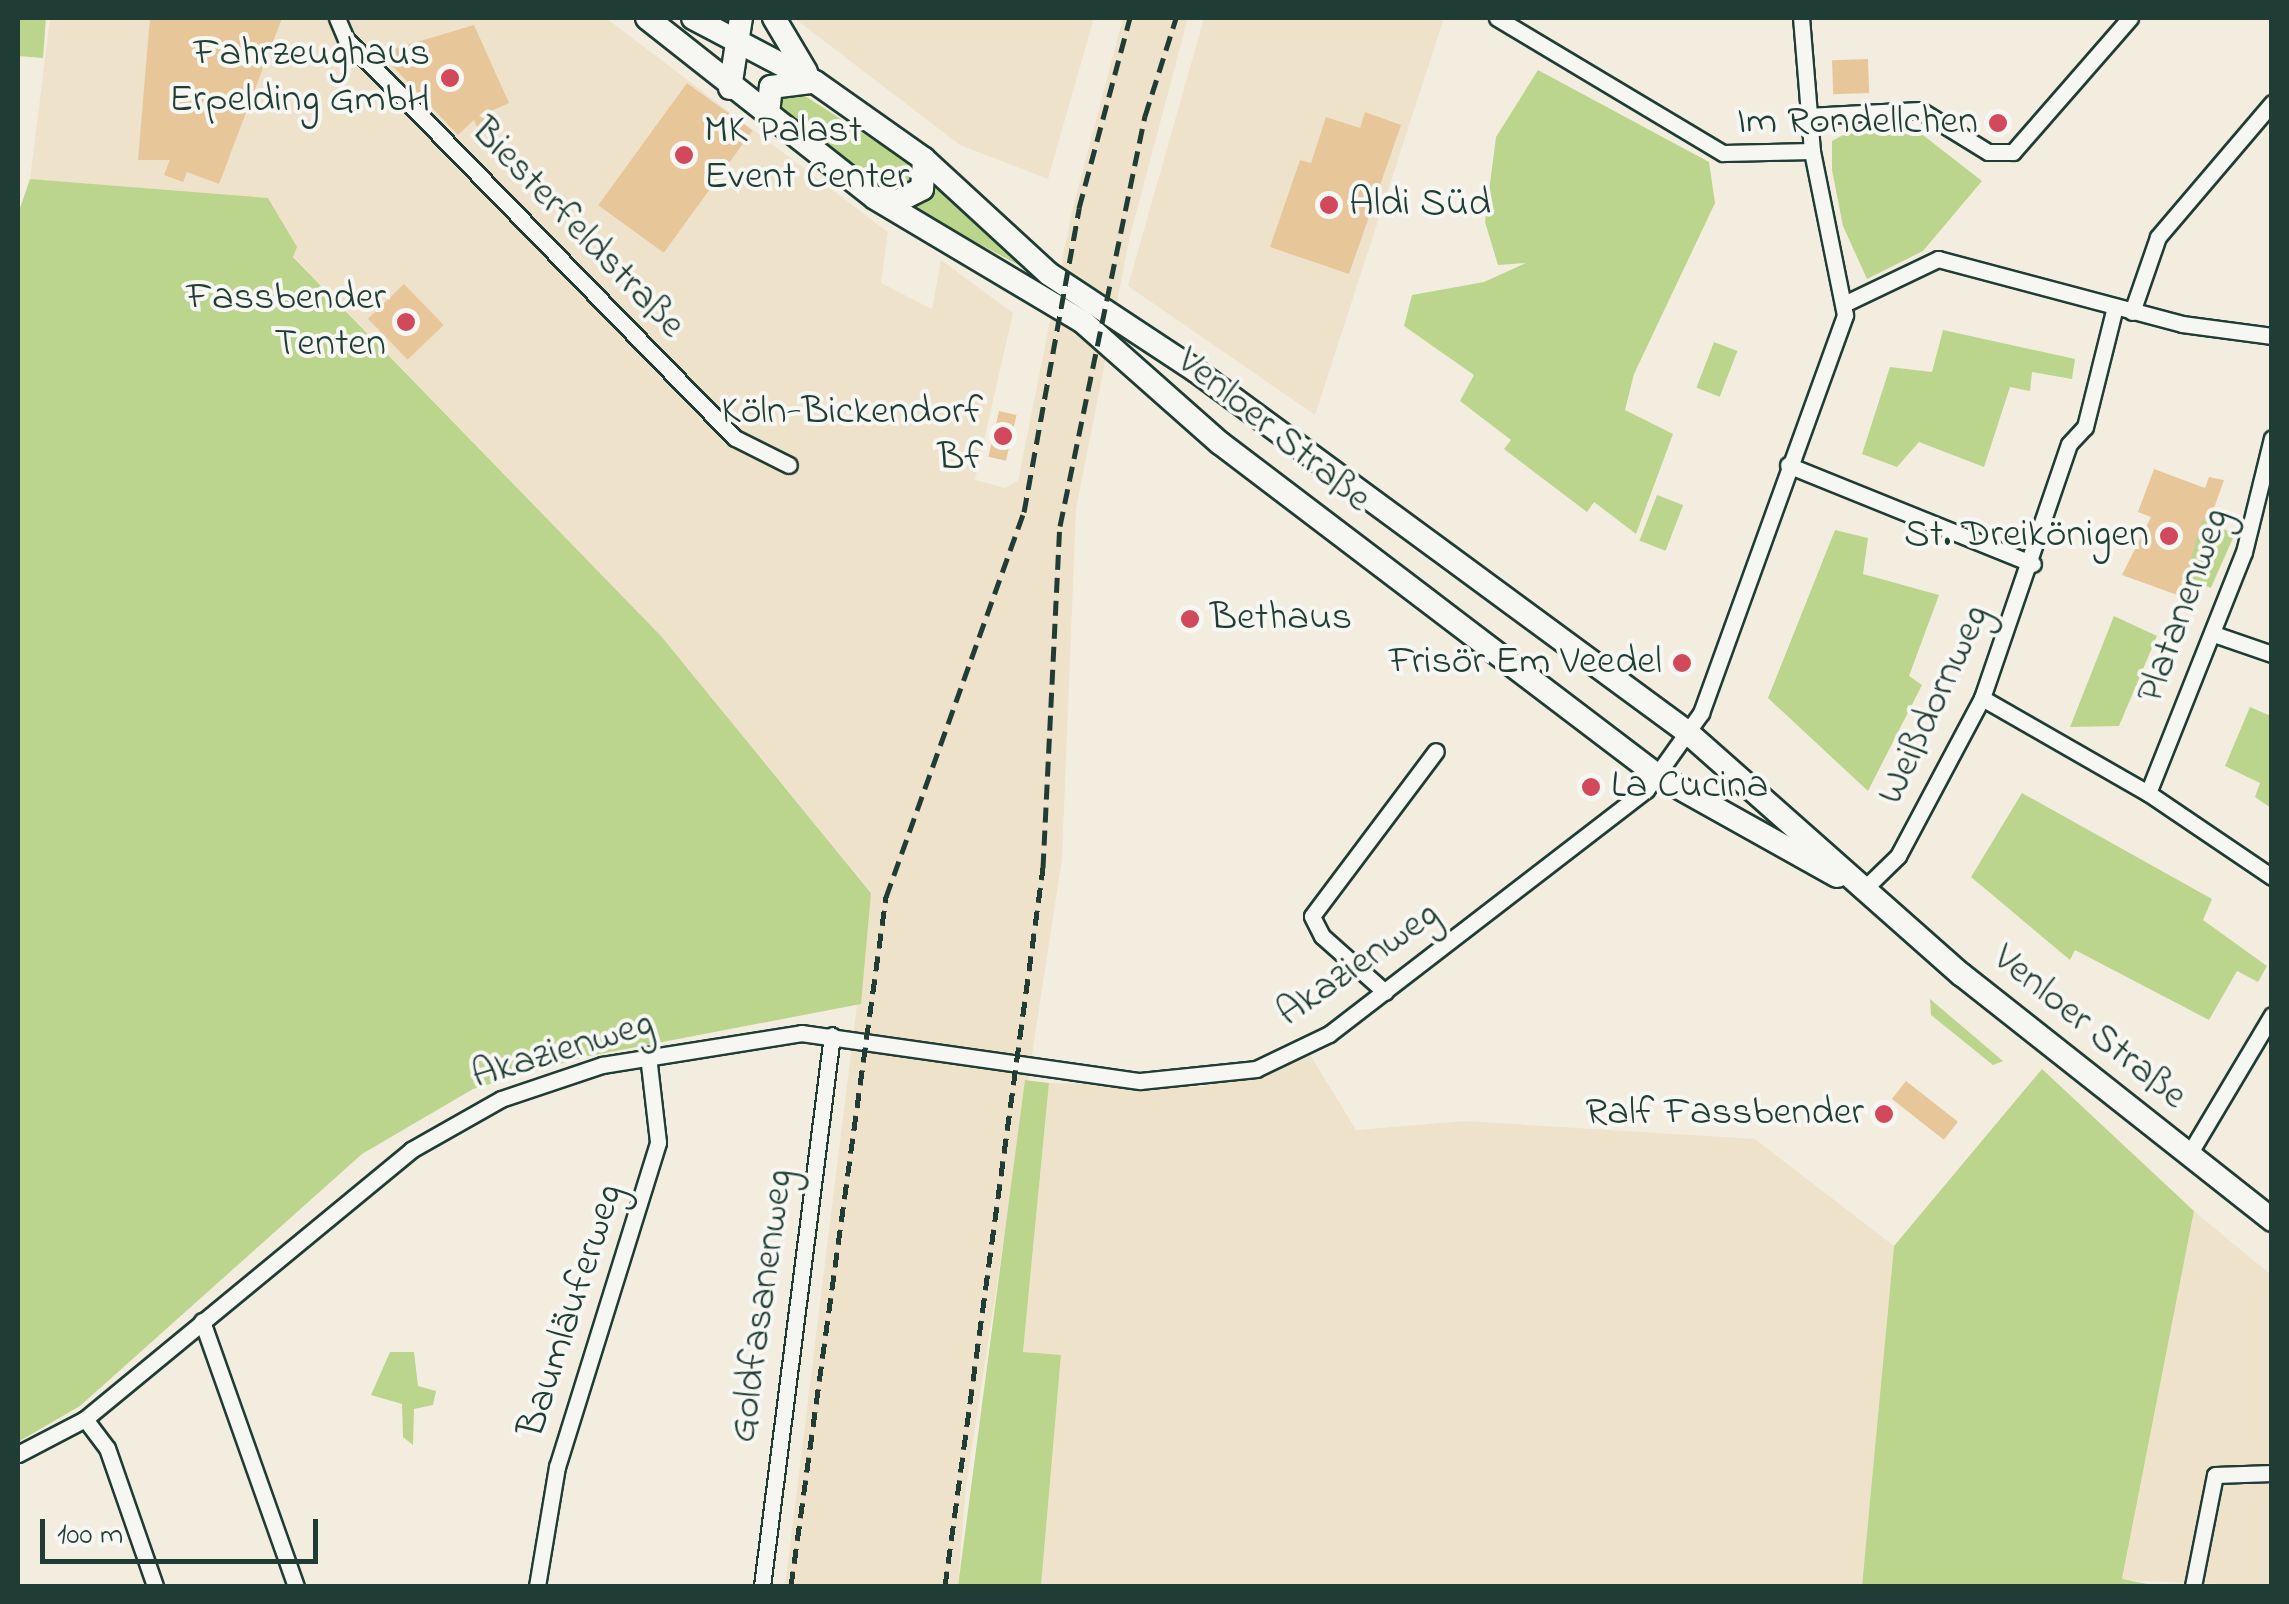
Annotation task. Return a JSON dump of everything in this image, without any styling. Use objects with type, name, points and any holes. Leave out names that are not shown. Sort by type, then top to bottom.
[{"type":"main road","name":"Venloer Straße","points":[[647,18],[730,88],[875,198],[1083,322],[1220,443],[1658,776],[1862,891]]},
{"type":"main road","name":"Venloer Straße","points":[[693,18],[738,28],[924,159],[1049,274],[1204,378],[1687,732],[1862,891],[2272,1220]]},
{"type":"main road","points":[[768,114],[770,87],[814,82],[774,18]]},
{"type":"main road","points":[[730,88],[738,28]]},
{"type":"main road","points":[[875,198],[896,202],[922,189],[924,159]]},
{"type":"street","name":"Biesterfeldstraße","points":[[338,18],[346,39],[735,438],[789,465]]},
{"type":"street","points":[[1498,18],[1723,153],[1812,151]]},
{"type":"street","points":[[1801,18],[1812,151],[1846,303],[1938,259],[2132,312],[2272,336]]},
{"type":"street","points":[[1808,116],[1920,110],[1988,152],[2013,152],[2130,18]]},
{"type":"street","points":[[2132,312],[2158,236],[2272,103]]},
{"type":"street","name":"Akazienweg","points":[[18,1454],[86,1420],[411,1150],[462,1117],[546,1081],[648,1055],[764,1035],[832,1036],[1183,1082],[1299,1052],[1385,992],[1658,776],[1701,713],[1846,303]]},
{"type":"street","name":"Weißdornweg","points":[[1862,891],[1898,856],[1982,698],[2033,564],[2033,541],[2069,444],[2085,427],[2115,306]]},
{"type":"street","name":"Platanenweg","points":[[2148,793],[2214,634],[2272,438]]},
{"type":"street","points":[[1788,465],[2033,564]]},
{"type":"street","points":[[2214,634],[2272,654]]},
{"type":"street","points":[[1982,698],[2148,793],[2272,876]]},
{"type":"street","points":[[1385,992],[1322,936],[1312,916],[1436,751]]},
{"type":"street","points":[[2188,1156],[2272,1015]]},
{"type":"street","name":"Goldfasanenweg","points":[[762,1586],[832,1036]]},
{"type":"street","name":"Baumläuferweg","points":[[536,1586],[557,1468],[658,1142],[648,1055]]},
{"type":"street","points":[[202,1320],[296,1586]]},
{"type":"street","points":[[86,1420],[107,1448],[155,1586]]},
{"type":"street","points":[[2193,1586],[2215,1474],[2272,1474]]},
{"type":"shaded area","points":[[50,18],[606,18],[888,232],[881,283],[932,309],[941,260],[1013,313],[975,480],[1005,488],[1018,481],[1072,211],[1123,18],[1188,18],[1130,236],[1076,509],[1062,859],[966,1486],[958,1586],[785,1586],[871,892],[661,636],[293,256],[268,199],[30,179]]},
{"type":"shaded area","points":[[794,18],[1094,18],[1048,179],[960,145]]},
{"type":"shaded area","points":[[1204,18],[1444,18],[1315,415],[1128,286]]},
{"type":"shaded area","points":[[1309,1053],[1356,1130],[1465,1121],[1755,1139],[1894,1246],[1862,1586],[1041,1586],[1061,1356],[1023,1353],[1049,1083],[1202,1087]]},
{"type":"shaded area","points":[[2194,1211],[2271,1275],[2271,1586],[2122,1580]]},
{"type":"green space","points":[[18,18],[46,18],[43,58],[18,56]]},
{"type":"green space","points":[[1538,70],[1709,162],[1715,203],[1634,374],[1625,410],[1673,434],[1636,534],[1594,502],[1587,512],[1504,449],[1511,440],[1460,401],[1474,375],[1404,326],[1412,295],[1484,282],[1526,263],[1498,265],[1485,222],[1496,137]]},
{"type":"green space","points":[[802,94],[909,163],[909,185],[890,189],[782,118],[779,96]]},
{"type":"green space","points":[[1856,128],[1919,132],[1982,181],[1923,251],[1867,279],[1843,226],[1832,170],[1832,141]]},
{"type":"green space","points":[[30,179],[268,198],[297,247],[293,257],[661,636],[871,893],[861,1004],[584,1057],[473,1089],[362,1154],[80,1406],[18,1442],[18,214]]},
{"type":"green space","points":[[938,185],[1024,265],[1024,268],[912,208]]},
{"type":"green space","points":[[1943,330],[2075,359],[2072,379],[2032,372],[2030,391],[2010,387],[1984,467],[1919,442],[1897,467],[1862,454],[1890,367],[1932,372]]},
{"type":"green space","points":[[1714,342],[1737,351],[1720,397],[1696,388]]},
{"type":"green space","points":[[1657,495],[1683,505],[1666,551],[1639,541]]},
{"type":"green space","points":[[2201,519],[2235,534],[2211,588],[2177,573]]},
{"type":"green space","points":[[1835,530],[1868,538],[1863,574],[1939,595],[1909,676],[1922,685],[1868,791],[1768,698]]},
{"type":"green space","points":[[2114,616],[2157,636],[2119,726],[2070,727]]},
{"type":"green space","points":[[2250,707],[2271,716],[2271,808],[2255,797],[2260,783],[2225,766]]},
{"type":"green space","points":[[2022,793],[2212,899],[2203,920],[2267,966],[2258,982],[2237,971],[2209,1020],[2075,950],[2070,960],[1971,877]]},
{"type":"green space","points":[[1930,999],[2003,1061],[1993,1065],[1931,1015]]},
{"type":"green space","points":[[2042,1069],[2194,1211],[2122,1579],[2157,1586],[1862,1586],[1894,1246]]},
{"type":"green space","points":[[1025,1080],[1049,1083],[1023,1352],[1061,1355],[1041,1586],[958,1586]]},
{"type":"green space","points":[[390,1352],[414,1352],[418,1386],[436,1391],[433,1405],[414,1409],[413,1445],[403,1437],[402,1404],[371,1395]]},
{"type":"building","points":[[150,18],[282,18],[219,184],[187,172],[183,182],[164,175],[170,160],[138,160]]},
{"type":"building","name":"Fahrzeughaus Erpelding GmbH","points":[[474,25],[509,103],[491,111],[498,129],[481,136],[474,120],[458,135],[380,53]]},
{"type":"building","points":[[1868,59],[1869,93],[1833,94],[1832,60]]},
{"type":"building","name":"MK Palast Event Center","points":[[687,83],[753,131],[664,253],[598,205]]},
{"type":"building","name":"Aldi Süd","points":[[1365,112],[1401,125],[1349,274],[1270,247],[1300,160],[1311,163],[1326,117],[1360,128]]},
{"type":"building","name":"Fassbender Tenten","points":[[404,284],[444,325],[408,360],[368,319]]},
{"type":"building","name":"Köln-Bickendorf Bf","points":[[999,411],[1017,415],[1006,461],[988,457]]},
{"type":"building","name":"St. Dreikönigen","points":[[2154,469],[2205,488],[2209,477],[2224,480],[2209,522],[2202,520],[2180,596],[2122,575],[2151,517],[2138,512]]},
{"type":"building","points":[[1906,1081],[1958,1122],[1944,1140],[1892,1099]]},
{"type":"railway","points":[[791,1586],[886,897],[1024,512],[1079,208],[1130,18]]},
{"type":"railway","points":[[945,1586],[1043,868],[1060,526],[1145,116],[1176,18]]},
{"type":"place","name":"Fahrzeughaus Erpelding GmbH","points":[[450,78]]},
{"type":"place","name":"Im Rondellchen","points":[[1998,123]]},
{"type":"place","name":"MK Palast Event Center","points":[[684,155]]},
{"type":"place","name":"Aldi Süd","points":[[1329,205]]},
{"type":"place","name":"Fassbender Tenten","points":[[406,322]]},
{"type":"place","name":"Köln-Bickendorf Bf","points":[[1003,436]]},
{"type":"place","name":"St. Dreikönigen","points":[[2169,536]]},
{"type":"place","name":"Bethaus","points":[[1190,619]]},
{"type":"place","name":"Frisör Em Veedel","points":[[1682,663]]},
{"type":"place","name":"La Cucina","points":[[1591,787]]},
{"type":"place","name":"Ralf Fassbender","points":[[1884,1114]]}]
